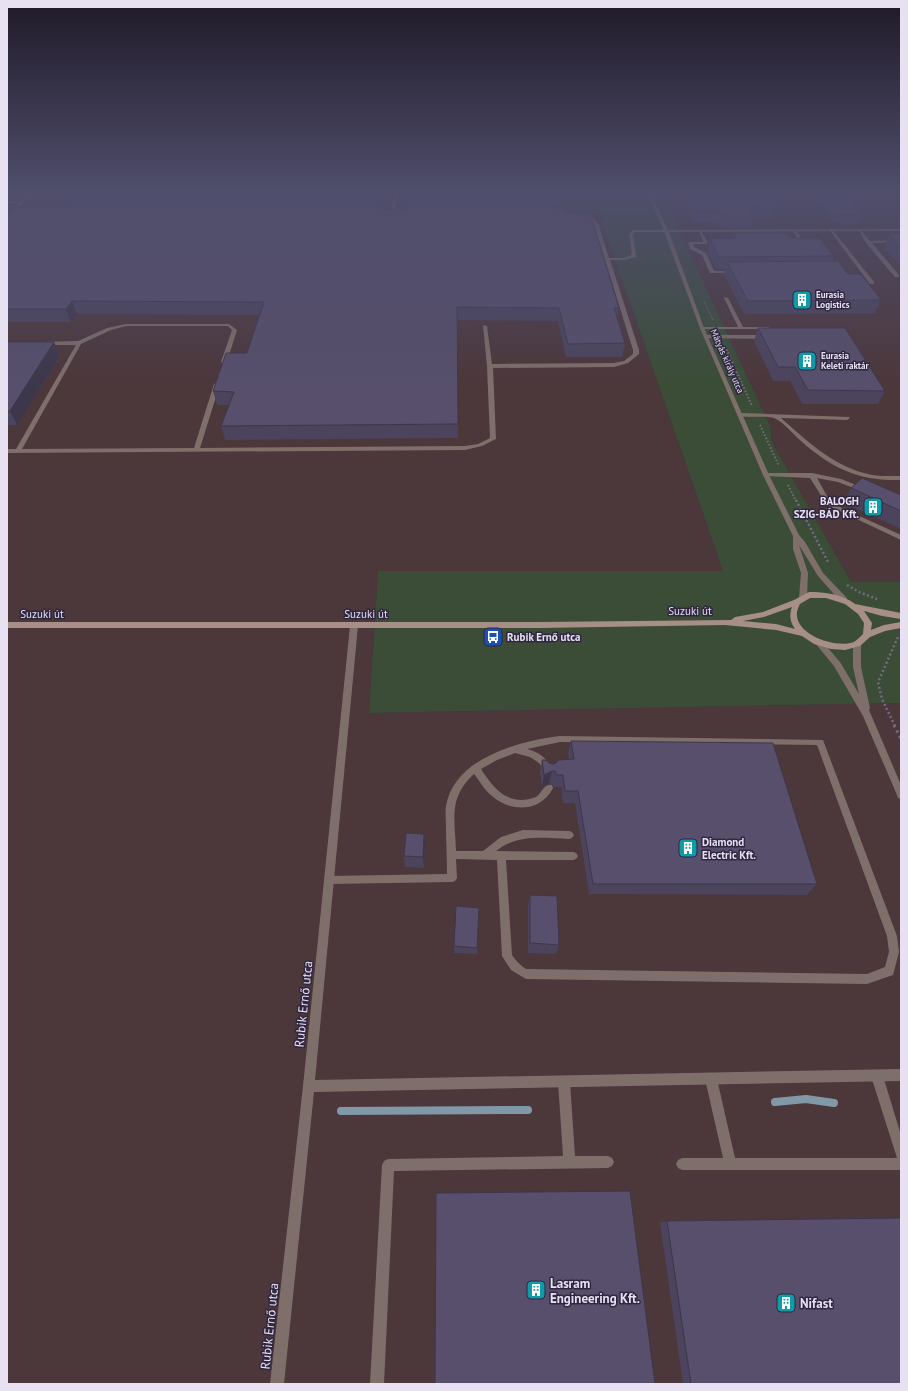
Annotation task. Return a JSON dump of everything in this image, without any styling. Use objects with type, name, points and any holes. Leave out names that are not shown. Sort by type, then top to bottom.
[{"type":"main road","points":[[725,622],[764,614],[819,594],[830,595],[843,599],[852,604],[882,613],[901,616]]},
{"type":"main road","points":[[800,600],[793,609],[793,618],[797,626],[805,634],[819,643],[838,647],[857,645],[868,635],[884,628],[898,626]]},
{"type":"main road","points":[[852,604],[867,620],[869,628],[868,635]]},
{"type":"main road","points":[[725,622],[776,627],[805,634]]},
{"type":"main road","name":"Suzuki út","points":[[7,625],[354,626],[725,622]]},
{"type":"street","points":[[490,366],[614,365],[626,362],[634,357],[636,350],[608,256]]},
{"type":"street","points":[[609,260],[624,259],[634,256]]},
{"type":"street","name":"Mátyás király utca","points":[[675,256],[702,328],[766,475],[796,536],[803,543],[817,570],[843,599]]},
{"type":"street","points":[[705,256],[712,272],[743,272]]},
{"type":"street","points":[[851,256],[872,283]]},
{"type":"street","points":[[880,256],[897,276]]},
{"type":"street","points":[[726,298],[741,328]]},
{"type":"street","points":[[39,343],[79,343],[108,329],[126,325],[229,326],[235,330],[223,367]]},
{"type":"street","points":[[7,451],[465,448],[480,445],[493,439],[490,366],[485,326]]},
{"type":"street","points":[[702,328],[772,328]]},
{"type":"street","points":[[706,337],[774,337]]},
{"type":"street","points":[[18,451],[79,343]]},
{"type":"street","points":[[196,450],[220,375]]},
{"type":"street","points":[[741,415],[848,418]]},
{"type":"street","points":[[776,416],[813,450],[844,469],[864,475],[901,478]]},
{"type":"street","points":[[766,475],[812,475],[842,480],[873,494]]},
{"type":"street","points":[[812,475],[829,504],[901,538]]},
{"type":"street","name":"Mátyás király utca","points":[[796,536],[795,544],[804,576],[800,600]]},
{"type":"street","name":"Rubik Ernő utca","points":[[277,1384],[309,1086],[354,626]]},
{"type":"street","points":[[819,643],[837,664],[867,715],[901,795]]},
{"type":"street","points":[[857,645],[857,667],[867,715]]},
{"type":"street","points":[[329,880],[452,878],[450,808],[452,798],[462,780],[476,769],[513,749],[544,740],[820,742],[892,936],[894,952],[889,971],[867,978],[526,974],[515,968],[507,956],[501,856]]},
{"type":"street","points":[[513,749],[523,751],[536,757],[544,762],[550,771]]},
{"type":"street","points":[[476,769],[495,794],[512,803],[525,804],[537,802],[549,788]]},
{"type":"street","points":[[484,856],[496,844],[508,837],[521,834],[569,835]]},
{"type":"street","points":[[452,855],[573,856]]},
{"type":"street","points":[[309,1086],[901,1075]]},
{"type":"street","points":[[877,1076],[901,1154]]},
{"type":"street","points":[[711,1079],[730,1164]]},
{"type":"street","points":[[564,1082],[569,1162]]},
{"type":"street","points":[[377,1384],[388,1165],[608,1162]]},
{"type":"street","points":[[682,1164],[901,1164]]},
{"type":"path","points":[[898,626],[900,633],[878,682],[882,698],[901,739]]},
{"type":"shaded area","points":[[7,256],[614,256],[723,571],[378,571],[369,713],[901,703],[901,1384],[7,1384]]},
{"type":"shaded area","points":[[691,256],[901,256],[901,582],[851,582],[772,442],[770,426]]},
{"type":"green space","points":[[614,256],[691,256],[770,426],[772,442],[851,582],[901,582],[901,703],[369,713],[378,571],[723,571]]},
{"type":"building","points":[[7,256],[603,256],[619,308],[614,308],[625,343],[568,344],[559,308],[457,307],[458,424],[221,426],[234,392],[213,391],[226,353],[247,353],[264,302],[72,301],[66,309],[7,309]]},
{"type":"building","points":[[718,256],[834,256],[719,257]]},
{"type":"building","points":[[838,261],[848,274],[861,274],[881,300],[748,301],[727,262]]},
{"type":"building","name":"Eurasia Keleti raktár","points":[[758,328],[845,328],[885,391],[808,390],[795,367],[778,367]]},
{"type":"building","points":[[7,342],[54,342],[10,411],[7,411]]},
{"type":"building","points":[[862,478],[901,495],[901,511],[851,488]]},
{"type":"building","name":"Diamond Electric Kft.","points":[[571,741],[773,743],[817,884],[593,884],[578,791],[565,791],[563,775],[557,775],[555,771],[544,775],[542,760],[546,760],[553,764],[558,760],[574,759]]},
{"type":"building","points":[[406,833],[424,834],[423,857],[404,856]]},
{"type":"building","points":[[530,895],[557,896],[559,945],[530,943]]},
{"type":"building","points":[[456,906],[479,908],[477,948],[454,946]]},
{"type":"building","name":"Lasram Engineering Kft.","points":[[630,1191],[655,1384],[435,1384],[436,1193]]},
{"type":"building","name":"Nifast","points":[[901,1218],[901,1384],[691,1384],[667,1221]]},
{"type":"waterway","points":[[775,1102],[806,1099],[834,1103]]},
{"type":"waterway","points":[[341,1111],[528,1110]]},
{"type":"place","name":"Eurasia Logistics","points":[[802,300]]},
{"type":"place","name":"Eurasia Keleti raktár","points":[[807,361]]},
{"type":"place","name":"BALOGH SZIG-BÁD Kft.","points":[[873,507]]},
{"type":"place","name":"Rubik Ernő utca","points":[[493,637]]},
{"type":"place","name":"Diamond Electric Kft.","points":[[688,848]]},
{"type":"place","name":"Lasram Engineering Kft.","points":[[536,1290]]},
{"type":"place","name":"Nifast","points":[[786,1303]]}]
